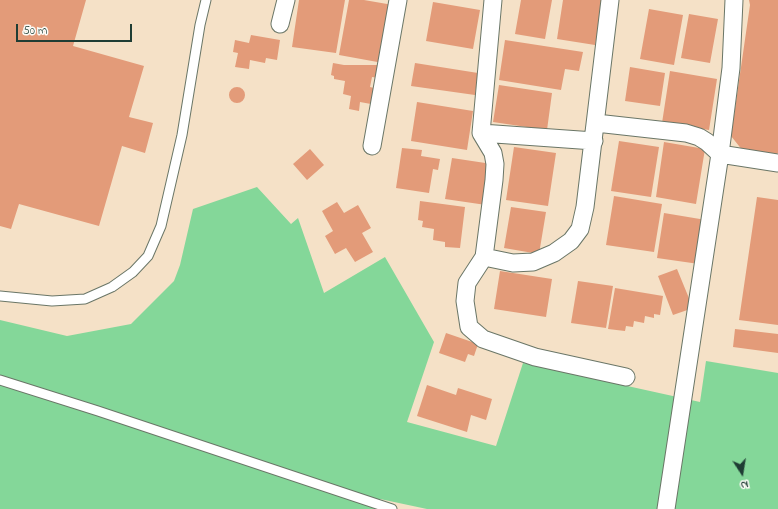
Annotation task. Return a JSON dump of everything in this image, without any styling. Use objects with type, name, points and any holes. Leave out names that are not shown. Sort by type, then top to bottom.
[{"type":"street","points":[[280,24],[286,0]]},
{"type":"street","points":[[372,146],[398,0]]},
{"type":"street","points":[[493,0],[481,133],[493,153],[495,164],[494,180],[484,257],[467,283],[465,302],[470,327],[483,339],[535,357],[626,377]]},
{"type":"street","points":[[484,257],[513,263],[533,262],[554,253],[570,241],[580,229],[585,207],[594,141],[610,0]]},
{"type":"street","points":[[666,509],[720,154],[731,68],[732,0]]},
{"type":"street","points":[[596,123],[686,133],[699,137],[720,154],[778,163]]},
{"type":"street","points":[[481,133],[594,141]]},
{"type":"lane","points":[[0,296],[52,301],[84,300],[112,287],[133,272],[148,256],[161,226],[182,135],[200,26],[206,0]]},
{"type":"lane","points":[[0,380],[392,509]]},
{"type":"green space","points":[[257,187],[291,224],[298,218],[324,293],[385,257],[434,342],[407,422],[496,446],[523,363],[700,402],[706,361],[778,373],[778,509],[427,509],[380,499],[376,509],[0,509],[0,320],[67,336],[131,324],[174,281],[180,265],[193,209]]},
{"type":"building","points":[[0,0],[86,0],[73,46],[144,66],[129,117],[153,123],[145,153],[122,146],[99,226],[19,204],[11,229],[0,226]]},
{"type":"building","points":[[299,0],[345,0],[336,53],[292,47]]},
{"type":"building","points":[[349,0],[364,0],[393,5],[383,63],[339,55]]},
{"type":"building","points":[[521,0],[552,0],[545,39],[515,34]]},
{"type":"building","points":[[563,0],[603,0],[595,45],[557,39]]},
{"type":"building","points":[[749,0],[778,0],[778,153],[773,156],[743,151],[731,136],[750,5]]},
{"type":"building","points":[[433,2],[480,10],[473,49],[426,41]]},
{"type":"building","points":[[649,9],[683,15],[674,65],[640,59]]},
{"type":"building","points":[[689,14],[718,19],[710,63],[681,58]]},
{"type":"building","points":[[251,35],[280,40],[277,60],[266,58],[265,63],[250,60],[249,69],[235,67],[238,53],[233,52],[235,40],[249,43]]},
{"type":"building","points":[[505,40],[583,52],[579,71],[565,69],[561,90],[499,80]]},
{"type":"building","points":[[333,63],[344,65],[381,65],[379,78],[372,77],[370,87],[374,88],[371,104],[360,102],[359,111],[349,109],[351,96],[343,94],[345,81],[334,79],[334,76],[331,75]]},
{"type":"building","points":[[415,63],[478,73],[475,95],[411,86]]},
{"type":"building","points":[[630,67],[665,73],[660,106],[625,101]]},
{"type":"building","points":[[670,71],[717,79],[709,130],[662,123]]},
{"type":"building","points":[[499,85],[552,93],[547,130],[493,122]]},
{"type":"building","points":[[237,87],[243,89],[245,95],[243,101],[237,103],[231,101],[229,95],[231,89]]},
{"type":"building","points":[[417,102],[473,111],[467,150],[411,141]]},
{"type":"building","points":[[619,141],[659,147],[651,197],[611,191]]},
{"type":"building","points":[[664,142],[705,149],[696,204],[656,197]]},
{"type":"building","points":[[514,147],[556,153],[548,206],[506,200]]},
{"type":"building","points":[[402,148],[422,150],[421,156],[440,159],[438,170],[433,169],[429,193],[396,188]]},
{"type":"building","points":[[310,149],[324,165],[307,180],[293,164]]},
{"type":"building","points":[[452,158],[492,164],[486,205],[445,199]]},
{"type":"building","points":[[614,196],[662,204],[654,252],[606,245]]},
{"type":"building","points":[[757,197],[778,200],[778,325],[739,320]]},
{"type":"building","points":[[420,201],[465,207],[460,248],[445,247],[445,242],[433,240],[434,229],[422,227],[423,221],[418,220]]},
{"type":"building","points":[[337,202],[344,213],[358,205],[371,228],[362,233],[373,252],[355,262],[346,248],[335,254],[325,236],[333,231],[322,211]]},
{"type":"building","points":[[511,207],[546,212],[539,254],[504,248]]},
{"type":"building","points":[[664,213],[706,220],[699,264],[657,258]]},
{"type":"building","points":[[677,269],[693,308],[673,315],[658,276]]},
{"type":"building","points":[[500,271],[552,279],[546,317],[494,309]]},
{"type":"building","points":[[578,281],[613,286],[606,328],[571,323]]},
{"type":"building","points":[[615,288],[663,296],[660,315],[654,314],[654,318],[645,316],[644,323],[634,321],[633,327],[626,326],[625,331],[608,329]]},
{"type":"building","points":[[735,329],[778,334],[778,353],[733,347]]},
{"type":"building","points":[[446,333],[478,344],[474,356],[468,354],[465,362],[439,353]]},
{"type":"building","points":[[427,385],[456,395],[458,388],[492,399],[486,420],[471,415],[467,432],[417,416]]}]
